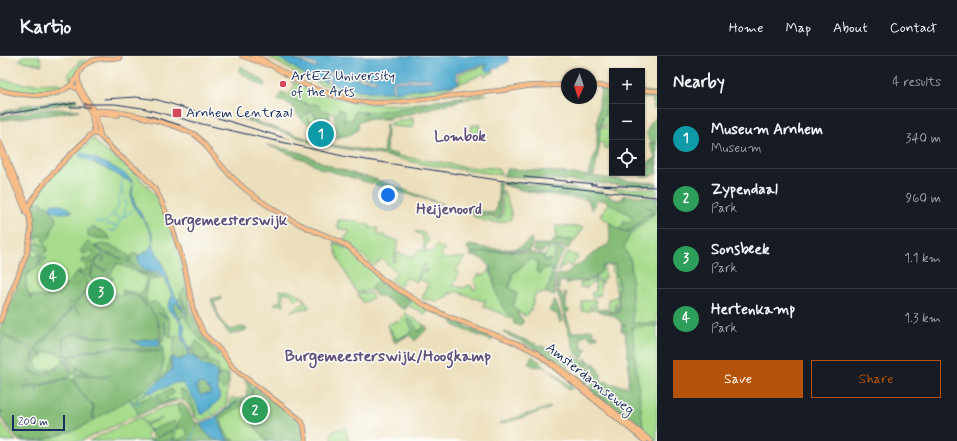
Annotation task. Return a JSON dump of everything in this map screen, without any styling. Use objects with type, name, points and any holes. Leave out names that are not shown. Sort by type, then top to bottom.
[{"type":"main road","points":[[242,56],[264,60],[289,76],[309,86],[361,101],[386,102],[483,93],[529,86],[561,85]]},
{"type":"main road","points":[[0,90],[42,95],[53,93],[71,85],[82,68],[91,62],[98,59],[120,58]]},
{"type":"main road","points":[[78,76],[79,86],[95,114],[96,134],[117,154],[141,173],[161,199],[182,258],[193,309],[202,332],[222,352],[232,368],[301,420],[304,426],[306,441]]},
{"type":"main road","points":[[71,85],[77,88],[95,114],[96,134]]},
{"type":"main road","points":[[597,86],[609,87]]},
{"type":"main road","points":[[483,93],[494,93],[505,90]]},
{"type":"main road","points":[[645,90],[657,91]]},
{"type":"main road","name":"Amsterdamseweg","points":[[95,114],[125,113],[197,135],[230,176],[256,198],[292,221],[340,243],[356,254],[379,276],[415,299],[444,314],[521,345],[536,353],[645,441]]},
{"type":"main road","points":[[27,211],[34,197],[67,158],[96,134]]},
{"type":"main road","points":[[0,143],[25,200],[31,233],[27,253],[0,321]]},
{"type":"main road","points":[[0,151],[27,211]]},
{"type":"main road","points":[[25,200],[34,197]]},
{"type":"main road","name":"Amsterdamseweg","points":[[444,314],[506,338],[544,356],[651,441]]},
{"type":"green space","points":[[23,56],[40,56],[42,65],[19,60]]},
{"type":"green space","points":[[267,56],[276,56],[307,76],[338,86],[363,91],[397,92],[456,85],[438,92],[391,96],[368,96],[322,85],[297,74]]},
{"type":"green space","points":[[82,60],[87,62],[80,65],[73,80],[71,80],[69,78],[69,72],[74,67],[79,65],[77,63]]},
{"type":"green space","points":[[487,65],[484,69],[489,71],[493,69],[494,72],[485,76],[484,74],[456,85],[460,82],[459,74]]},
{"type":"green space","points":[[241,66],[266,83],[264,87],[238,71]]},
{"type":"green space","points":[[0,79],[25,84],[60,83],[61,86],[60,89],[53,92],[38,94],[23,93],[0,89]]},
{"type":"green space","points":[[292,81],[338,99],[370,104],[420,103],[455,98],[468,98],[468,96],[487,94],[391,117],[389,119],[358,119],[358,129],[338,137],[334,113],[329,114],[330,117],[328,119],[330,120],[323,120],[317,118],[311,110],[308,109],[308,117],[306,119],[311,123],[309,125],[296,114],[293,105],[278,100],[282,92],[289,95],[295,85],[291,82]]},
{"type":"green space","points":[[601,88],[609,89],[606,114],[602,118],[601,126],[597,125]]},
{"type":"green space","points":[[645,91],[657,93],[657,108],[652,108],[652,98],[645,98]]},
{"type":"green space","points":[[282,93],[288,98],[306,103],[306,105],[317,104],[322,110],[329,112],[330,119],[318,118],[309,110],[302,119],[295,112],[294,106],[278,100]]},
{"type":"green space","points":[[463,97],[464,99],[398,117],[391,117],[389,119],[369,118],[358,123],[358,129],[350,135],[333,138],[343,133],[337,134],[334,115],[339,112],[338,109],[344,111],[344,123],[346,120],[352,121],[355,111],[366,114],[363,112],[399,109]]},
{"type":"green space","points":[[76,99],[77,102],[0,114],[0,112],[20,108],[20,106]]},
{"type":"green space","points":[[609,104],[609,125],[601,125],[602,118],[606,113],[605,109]]},
{"type":"green space","points":[[50,109],[79,110],[0,120],[0,117]]},
{"type":"green space","points":[[309,111],[320,122],[325,123],[325,126],[318,125],[319,122],[307,120]]},
{"type":"green space","points":[[237,115],[314,141],[383,153],[387,124],[386,153],[397,154],[397,158],[308,142],[306,140],[237,117]]},
{"type":"green space","points":[[657,117],[657,142],[650,142],[647,132],[651,123]]},
{"type":"green space","points":[[413,118],[413,128],[390,126],[390,123]]},
{"type":"green space","points":[[472,125],[480,125],[478,138],[471,138]]},
{"type":"green space","points":[[597,127],[600,127],[599,149],[594,175],[589,175],[588,173],[597,149]]},
{"type":"green space","points":[[600,127],[609,128],[608,149],[604,148],[604,143],[599,143]]},
{"type":"green space","points":[[92,139],[94,139],[102,149],[134,172],[133,174],[135,173],[155,195],[166,218],[180,257],[187,288],[185,288],[191,318],[199,336],[219,355],[220,354],[229,367],[227,401],[225,406],[216,414],[202,421],[196,419],[186,400],[179,400],[154,407],[81,441],[20,441],[0,416],[0,329],[27,267],[28,263],[26,262],[30,252],[38,241],[33,234],[34,201],[53,176]]},
{"type":"green space","points":[[657,143],[657,159],[645,170],[645,159],[647,163],[656,158],[649,144]]},
{"type":"green space","points":[[267,145],[299,152],[335,168],[356,175],[368,177],[445,205],[319,168],[310,162]]},
{"type":"green space","points":[[397,156],[463,167],[497,168],[501,175],[422,164],[397,158]]},
{"type":"green space","points":[[657,161],[657,174],[642,177],[641,176],[645,176],[645,172]]},
{"type":"green space","points":[[507,169],[549,171],[657,183],[657,186],[619,185],[503,176]]},
{"type":"green space","points":[[497,182],[500,182],[501,216],[497,217],[452,208],[493,213],[496,210],[497,202],[499,202]]},
{"type":"green space","points":[[502,182],[602,192],[610,196],[611,199],[622,200],[622,197],[626,199],[623,195],[657,198],[657,210],[655,211],[651,208],[643,205],[650,208],[653,212],[647,216],[655,213],[629,236],[624,247],[631,261],[633,323],[657,323],[657,326],[632,327],[643,428],[641,430],[589,388],[596,372],[584,360],[586,358],[594,365],[595,363],[595,366],[597,366],[600,374],[602,375],[601,381],[626,387],[628,386],[629,365],[625,331],[621,331],[622,326],[626,325],[622,325],[618,319],[611,315],[597,311],[606,309],[610,313],[619,312],[618,277],[616,276],[615,264],[603,266],[597,275],[590,280],[570,282],[567,284],[567,281],[559,282],[559,290],[557,289],[557,274],[565,275],[574,266],[576,267],[596,251],[609,244],[609,223],[619,229],[622,227],[624,221],[631,222],[633,217],[603,200],[596,201],[592,210],[587,197],[537,192],[502,184]],"holes":[[[645,217],[632,230],[626,232],[632,229]]]},
{"type":"green space","points":[[502,184],[537,192],[587,197],[588,201],[524,191]]},
{"type":"green space","points":[[600,188],[657,189],[657,195],[618,191]]},
{"type":"green space","points":[[502,190],[504,191],[510,209],[511,219],[496,223],[482,220],[473,216],[474,214],[497,219],[502,217]]},
{"type":"green space","points":[[624,198],[657,200],[657,441],[653,439],[653,441],[591,392],[592,391],[615,409],[622,400],[632,394],[625,331],[622,328],[620,240],[622,231],[600,216],[610,202],[623,203]]},
{"type":"green space","points":[[42,202],[42,207],[46,204],[57,219],[51,234],[45,243],[43,237],[38,235],[36,240],[33,234],[31,214],[33,203]]},
{"type":"green space","points":[[338,220],[354,221],[369,225],[370,228],[377,228],[378,235],[385,235],[385,237],[399,241],[393,261],[395,262],[397,253],[414,257],[416,252],[419,253],[419,250],[423,250],[424,245],[422,235],[415,232],[423,232],[428,240],[424,252],[434,251],[435,247],[438,245],[445,249],[441,254],[444,259],[466,257],[455,272],[459,272],[453,287],[464,288],[468,285],[473,287],[472,289],[475,290],[477,285],[474,283],[475,279],[478,275],[485,275],[489,272],[489,266],[498,298],[513,319],[483,306],[486,299],[484,301],[480,300],[456,291],[452,294],[450,292],[450,295],[438,301],[422,299],[428,283],[418,279],[421,271],[423,272],[428,271],[423,271],[426,264],[421,268],[417,282],[405,277],[400,287],[391,280],[397,273],[382,259],[374,266],[344,240],[350,231],[338,228]]},
{"type":"green space","points":[[556,226],[584,227],[575,240],[556,240]]},
{"type":"green space","points":[[92,227],[104,232],[111,239],[88,236],[88,230]]},
{"type":"green space","points":[[531,238],[532,245],[530,251],[518,250],[471,253],[467,247],[470,245],[494,249],[514,249],[518,248]]},
{"type":"green space","points":[[556,240],[575,240],[568,249],[552,246],[546,247],[542,253],[534,251],[534,244],[551,244]]},
{"type":"green space","points":[[88,242],[104,253],[97,258],[94,264],[88,259],[91,258],[94,253],[89,250],[87,253],[83,254],[80,251]]},
{"type":"green space","points":[[334,242],[353,252],[380,280],[378,279],[380,282],[379,285],[371,287],[372,290],[357,293],[340,261],[334,243],[347,249]]},
{"type":"green space","points":[[35,243],[47,247],[45,254],[40,255],[40,252],[32,249],[32,253],[30,253],[32,245]]},
{"type":"green space","points":[[102,244],[124,251],[130,262],[125,260],[140,272],[160,279],[146,280],[147,277],[117,263],[111,274],[108,273],[106,269],[105,271],[95,265],[97,259],[102,256],[103,262],[106,254],[123,259],[106,253],[95,246]]},
{"type":"green space","points":[[547,248],[557,248],[553,260],[548,261],[544,258],[548,249]]},
{"type":"green space","points":[[557,248],[565,251],[557,262],[555,272],[552,272],[553,269],[544,268],[539,274],[536,271],[538,263],[531,258],[511,275],[513,278],[509,287],[517,294],[513,306],[518,311],[519,317],[523,320],[523,323],[520,326],[513,323],[514,320],[501,304],[488,264],[478,257],[470,256],[471,254],[475,253],[527,252],[544,256],[544,259],[548,261],[549,259],[553,260]]},
{"type":"green space","points":[[568,252],[577,256],[578,258],[570,267],[567,263],[558,272],[561,262]]},
{"type":"green space","points":[[135,253],[152,273],[158,272],[162,274],[163,277],[146,274],[134,267],[130,257]]},
{"type":"green space","points":[[29,254],[36,257],[37,255],[42,256],[38,264],[44,256],[47,258],[43,264],[27,275],[26,284],[29,295],[45,298],[56,289],[64,288],[77,272],[88,280],[85,292],[73,304],[68,303],[71,307],[60,323],[34,349],[0,333],[1,326],[25,266],[28,264],[26,262]]},
{"type":"green space","points":[[84,258],[93,265],[89,277],[78,272],[79,270],[84,272],[86,269],[86,265],[82,262]]},
{"type":"green space","points":[[531,258],[538,263],[536,271],[539,274],[543,268],[553,269],[546,292],[547,293],[539,293],[535,295],[531,310],[526,316],[519,313],[513,307],[516,292],[509,288],[513,278],[511,275]]},
{"type":"green space","points":[[615,264],[618,277],[618,302],[615,303],[618,305],[618,312],[615,304],[615,312],[609,311],[608,299],[617,297],[612,265],[604,266],[605,278],[603,278],[602,284],[599,279],[594,279],[600,273],[603,266]]},
{"type":"green space","points":[[94,266],[104,271],[106,275],[108,274],[114,278],[113,280],[111,279],[110,282],[105,281],[104,286],[103,284],[90,279]]},
{"type":"green space","points":[[555,274],[554,296],[546,291],[552,275]]},
{"type":"green space","points":[[381,280],[411,298],[466,326],[423,308],[428,312],[425,314],[408,305],[405,310],[403,309],[410,300],[414,302],[382,283],[380,281]]},
{"type":"green space","points":[[594,280],[595,283],[590,284],[588,287],[580,287],[580,283]]},
{"type":"green space","points":[[595,280],[600,282],[601,295],[592,297],[591,293],[596,292]]},
{"type":"green space","points":[[146,281],[148,281],[146,301],[150,303],[156,302],[163,309],[168,318],[157,312],[169,319],[172,338],[167,335],[166,328],[162,321],[166,331],[163,341],[161,342],[159,324],[150,309],[151,308],[147,306],[142,298],[134,294],[122,293],[122,290],[142,294]]},
{"type":"green space","points":[[380,282],[410,300],[403,309],[382,296],[376,296],[371,287],[376,283],[379,284]]},
{"type":"green space","points":[[184,288],[187,288],[191,308],[187,310],[180,295]]},
{"type":"green space","points":[[102,289],[116,295],[127,294],[140,298],[156,318],[163,350],[141,350],[115,347],[86,351],[66,357],[63,341],[64,356],[53,352],[41,353],[35,350],[62,321],[72,307],[80,314],[73,306],[86,292]],"holes":[[[80,330],[80,333],[94,337],[114,337],[97,338],[73,334],[63,340],[63,338],[73,333],[79,333]]]},
{"type":"green space","points":[[280,290],[294,292],[301,296],[295,300],[291,294],[283,292],[284,305],[281,306],[281,302],[280,304],[275,305],[275,303],[281,301]]},
{"type":"green space","points":[[557,291],[561,292],[563,300],[566,292],[566,308],[569,311],[564,315]]},
{"type":"green space","points":[[361,293],[371,293],[373,298],[363,303],[358,295]]},
{"type":"green space","points":[[220,297],[221,300],[214,302],[222,322],[231,330],[242,327],[246,328],[247,330],[230,335],[220,321],[211,299]]},
{"type":"green space","points":[[179,298],[181,298],[187,310],[187,314],[184,317],[182,316],[181,319],[176,315],[173,306],[177,303],[185,313],[178,301]]},
{"type":"green space","points":[[303,298],[309,308],[291,311],[305,303]]},
{"type":"green space","points":[[594,299],[597,309],[595,311],[591,309],[595,306],[593,304],[591,305],[590,311],[582,311],[582,301]]},
{"type":"green space","points":[[554,300],[563,321],[560,323],[557,314],[549,311]]},
{"type":"green space","points":[[191,310],[202,335],[220,354],[216,355],[196,334],[185,319]]},
{"type":"green space","points":[[405,313],[424,325],[420,331],[418,331],[412,321],[407,318],[413,331],[396,340],[387,325],[396,321],[399,323]]},
{"type":"green space","points":[[566,315],[572,333],[592,329],[594,336],[597,335],[598,337],[591,339],[587,334],[580,338],[583,349],[587,349],[582,359],[574,350],[564,316]]},
{"type":"green space","points":[[406,318],[412,321],[418,331],[420,331],[424,325],[428,328],[415,341],[409,335],[395,343],[388,328],[390,328],[397,340],[413,331]]},
{"type":"green space","points":[[453,321],[493,338],[492,341],[455,326]]},
{"type":"green space","points":[[505,332],[566,356],[570,360],[567,368],[584,382],[589,372],[582,369],[568,357],[574,356],[591,368],[592,376],[584,385],[545,354],[503,333]]},
{"type":"green space","points":[[3,336],[32,350],[33,357],[28,371],[36,374],[30,368],[32,362],[36,358],[33,358],[35,351],[41,354],[37,357],[43,354],[43,356],[35,361],[36,367],[45,371],[59,365],[65,358],[71,374],[69,377],[36,386],[29,380],[27,381],[34,386],[23,388],[35,387],[37,391],[36,387],[67,380],[69,378],[73,380],[81,393],[93,407],[93,421],[75,430],[40,441],[24,441],[22,438],[23,441],[19,441],[0,417],[0,414],[3,412],[2,411],[0,413],[0,350]]},
{"type":"green space","points":[[177,336],[182,339],[187,348],[193,347],[192,350],[198,360],[209,361],[217,364],[219,371],[216,379],[217,374],[214,370],[200,363],[195,357],[190,357],[179,359],[171,363],[172,370],[160,382],[158,379],[167,371],[170,357],[174,356],[172,352],[174,337]]},
{"type":"green space","points":[[197,340],[209,356],[207,360],[203,360],[194,354],[193,347]]},
{"type":"green space","points":[[119,347],[138,351],[163,351],[164,357],[160,376],[156,381],[130,399],[94,420],[93,406],[82,393],[74,380],[76,376],[98,377],[81,369],[67,358],[86,352]]},
{"type":"green space","points":[[532,356],[573,388],[569,390],[546,368],[534,366],[528,363]]},
{"type":"green space","points":[[67,360],[77,367],[75,373],[78,368],[88,375],[71,374]]},
{"type":"green space","points":[[219,374],[229,375],[229,384],[223,390],[217,383]]},
{"type":"green space","points":[[245,379],[252,389],[251,401],[248,409],[244,406],[242,398],[247,396],[246,391],[248,388]]},
{"type":"green space","points":[[249,381],[262,392],[304,441],[89,441],[140,417],[149,431],[146,434],[149,440],[153,437],[146,425],[162,418],[146,424],[141,417],[164,407],[182,404],[193,420],[198,424],[213,418],[222,412],[226,408],[231,398],[241,399],[243,406],[247,407]]},
{"type":"green space","points":[[199,383],[203,384],[211,391],[211,393],[200,395],[196,386]]},
{"type":"green space","points":[[255,387],[303,424],[305,441],[266,440],[255,427],[250,407],[253,389]]},
{"type":"green space","points":[[172,389],[174,393],[166,398],[169,400],[175,399],[175,401],[161,404],[156,395]]},
{"type":"green space","points":[[179,389],[187,394],[192,400],[196,417],[187,403],[183,400]]},
{"type":"green space","points":[[153,396],[160,405],[139,415],[130,400],[137,402]]},
{"type":"green space","points":[[237,402],[242,402],[243,406],[221,419],[227,434],[230,438],[236,441],[227,441],[217,417]]},
{"type":"green space","points":[[181,403],[186,407],[196,423],[195,427],[199,425],[197,423],[201,423],[202,428],[214,441],[191,441],[191,439],[188,441],[172,441],[176,438],[178,440],[188,435],[186,430],[182,427],[175,431],[181,417],[177,404]]},
{"type":"green space","points":[[550,407],[551,408],[502,424],[499,423]]},
{"type":"green space","points":[[174,421],[176,426],[174,429],[156,438],[150,430]]},
{"type":"green space","points":[[0,422],[16,441],[0,441]]},
{"type":"green space","points":[[345,427],[349,441],[333,441],[330,433]]},
{"type":"green space","points":[[174,431],[175,437],[171,441],[150,441]]},
{"type":"water","points":[[276,56],[288,56],[315,68],[317,67],[316,65],[293,56],[508,56],[508,62],[489,72],[484,69],[487,66],[486,64],[458,72],[456,74],[458,83],[456,85],[394,92],[395,82],[433,80],[432,78],[393,80],[392,92],[376,92],[329,83],[331,75],[333,74],[376,82],[377,79],[330,71],[326,82],[307,76]]},
{"type":"water","points":[[81,153],[125,174],[133,183],[79,156]]},
{"type":"water","points":[[133,185],[132,194],[134,202],[153,235],[154,248],[162,261],[172,290],[185,313],[178,304],[175,303],[173,309],[184,324],[185,338],[190,352],[188,356],[194,357],[201,364],[214,369],[217,374],[216,381],[219,400],[204,414],[200,414],[196,402],[182,383],[175,383],[152,393],[148,392],[141,396],[166,376],[172,369],[171,357],[180,360],[189,353],[181,335],[181,324],[179,320],[169,311],[168,307],[172,296],[166,280],[160,273],[146,271],[139,264],[138,257],[150,248],[152,236],[133,204],[131,192]],"holes":[[[199,383],[203,384],[211,391],[211,393],[200,395],[196,387]]]},
{"type":"water","points":[[52,203],[66,207],[72,212],[60,213],[51,210],[50,206]]},
{"type":"water","points":[[157,338],[160,343],[159,346],[142,346],[131,340],[137,342],[145,339],[151,340]]},
{"type":"water","points":[[237,401],[217,417],[227,440],[230,441],[219,441],[214,439],[204,430],[201,423],[214,418]]},
{"type":"waterway","points":[[124,177],[121,186],[126,204],[124,216]]},
{"type":"waterway","points":[[112,215],[117,209],[121,190]]},
{"type":"waterway","points":[[108,230],[115,231],[120,220],[133,210]]},
{"type":"waterway","points":[[95,222],[105,222],[112,215],[121,218]]},
{"type":"waterway","points":[[106,226],[108,224],[116,226]]},
{"type":"waterway","points":[[131,401],[134,405],[140,401]]},
{"type":"waterway","points":[[209,409],[212,414]]},
{"type":"waterway","points":[[191,441],[196,427]]},
{"type":"railway","points":[[104,99],[136,97],[158,100],[288,139]]},
{"type":"railway","points":[[0,115],[76,103]]},
{"type":"railway","points":[[84,104],[115,104],[142,108],[198,123],[347,157],[504,181],[657,197]]},
{"type":"railway","points":[[70,107],[90,107]]},
{"type":"railway","points":[[147,115],[180,125]]},
{"type":"railway","points":[[524,177],[596,184]]},
{"type":"railway","points":[[591,185],[657,187]]},
{"type":"place","name":"ArtEZ University of the Arts","points":[[283,84]]},
{"type":"place","name":"Arnhem Centraal","points":[[177,113]]},
{"type":"place","name":"Museum Arnhem","points":[[321,134]]},
{"type":"place","name":"Hertenkamp","points":[[53,277]]},
{"type":"place","name":"Sonsbeek","points":[[101,292]]},
{"type":"place","name":"Zypendaal","points":[[255,410]]},
{"type":"district","name":"Lombok","points":[[460,137]]},
{"type":"district","name":"Heijenoord","points":[[449,210]]},
{"type":"district","name":"Burgemeesterswijk","points":[[226,221]]},
{"type":"district","name":"Burgemeesterswijk/Hoogkamp","points":[[388,356]]}]
